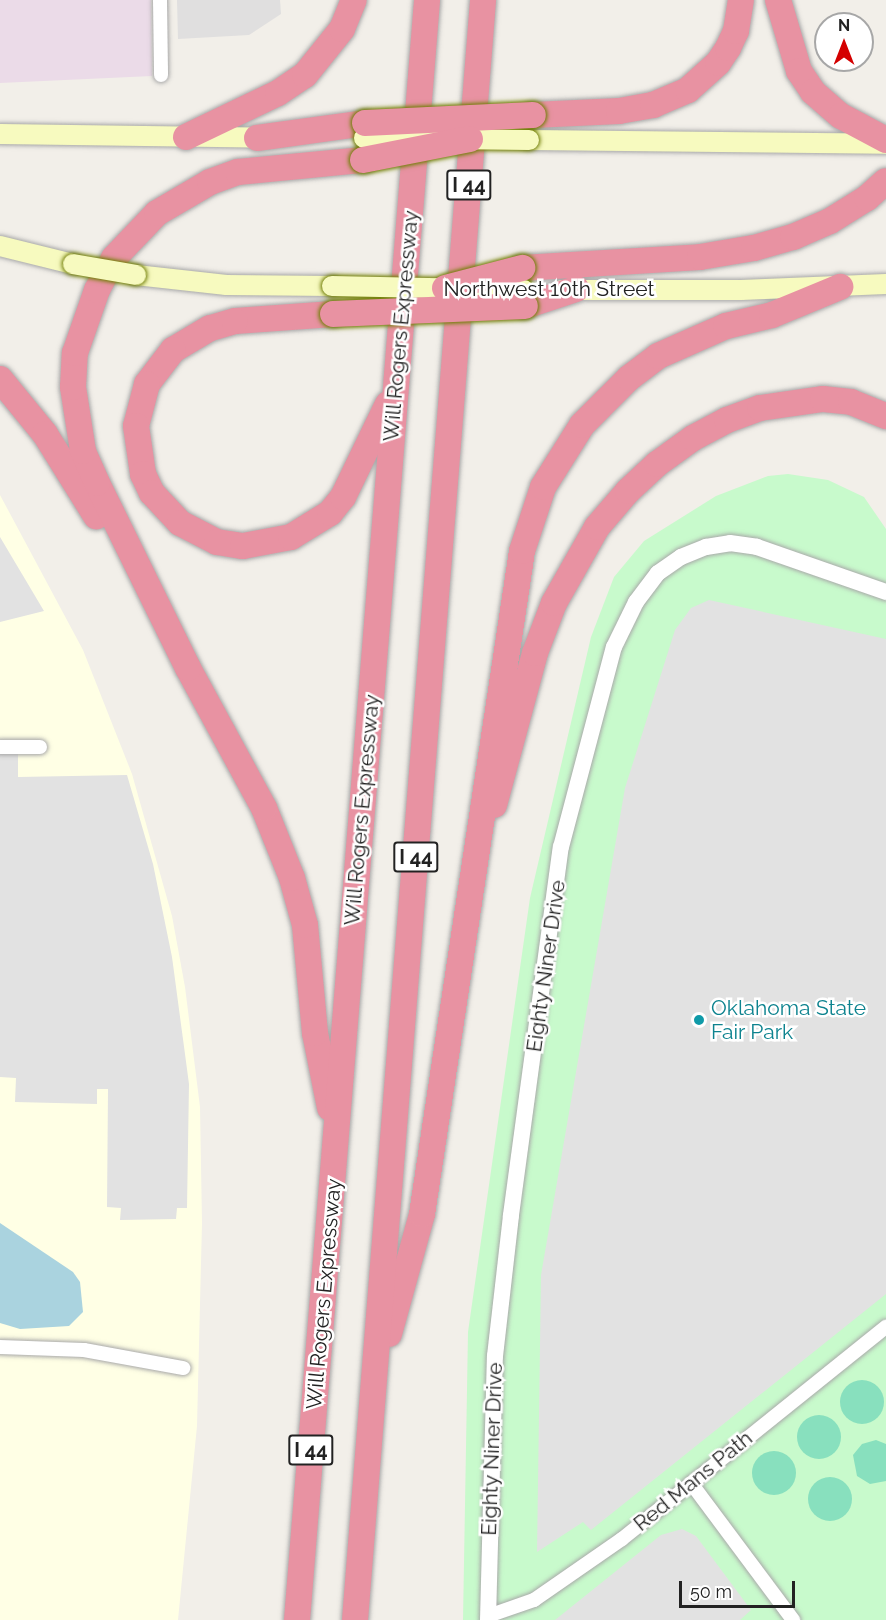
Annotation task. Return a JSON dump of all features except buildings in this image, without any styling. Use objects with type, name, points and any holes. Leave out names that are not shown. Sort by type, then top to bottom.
[{"type":"highway","points":[[186,137],[278,93],[305,75],[342,29],[354,0]]},
{"type":"highway","name":"Will Rogers Expressway","points":[[297,1620],[427,0]]},
{"type":"highway","name":"I 44","points":[[355,1620],[483,0]]},
{"type":"highway","points":[[480,48],[502,0]]},
{"type":"highway","points":[[336,1139],[315,1033],[305,925],[292,878],[264,808],[188,668],[83,451],[73,387],[75,353],[84,322],[114,258],[157,213],[183,196],[237,172],[364,140],[533,115],[619,111],[653,105],[688,90],[718,63],[736,31],[741,0]]},
{"type":"highway","points":[[778,0],[799,72],[813,92],[841,116],[875,140]]},
{"type":"highway","points":[[257,138],[470,139]]},
{"type":"highway","points":[[396,387],[343,497],[309,529],[267,544],[243,546],[198,535],[167,512],[143,474],[136,426],[147,384],[160,364],[173,350],[210,328],[235,321],[333,314],[524,288],[754,248],[793,237],[830,221],[849,211],[886,181]]},
{"type":"highway","points":[[373,1392],[422,1214],[522,551],[543,486],[561,454],[605,401],[658,356],[726,326],[772,315],[840,287]]},
{"type":"highway","points":[[445,288],[576,290]]},
{"type":"highway","points":[[0,379],[45,434],[188,668]]},
{"type":"highway","points":[[475,856],[506,774],[535,653],[554,603],[597,527],[628,491],[657,464],[693,438],[727,420],[759,408],[824,399],[851,402],[886,416]]},
{"type":"main road","points":[[0,134],[257,138]]},
{"type":"main road","points":[[470,139],[875,140]]},
{"type":"main road","name":"Northwest 10th Street","points":[[0,246],[73,264],[136,275],[226,285],[445,288]]},
{"type":"main road","name":"Northwest 10th Street","points":[[576,290],[840,287],[886,284]]},
{"type":"street","points":[[160,0],[161,75]]},
{"type":"street","name":"Eighty Niner Drive","points":[[488,1618],[495,1356],[511,1215],[566,819],[614,647],[636,602],[658,573],[693,551],[718,544],[757,547],[886,592]]},
{"type":"street","points":[[0,747],[40,747]]},
{"type":"street","name":"Red Mans Path","points":[[488,1618],[534,1600],[622,1539],[886,1327]]},
{"type":"street","points":[[0,1347],[84,1350],[183,1368]]},
{"type":"street","points":[[691,1483],[794,1620]]},
{"type":"shaded area","points":[[0,0],[151,0],[152,76],[0,83]]},
{"type":"shaded area","points":[[177,0],[280,0],[281,14],[249,35],[178,39]]},
{"type":"shaded area","points":[[0,495],[83,650],[132,774],[172,916],[185,987],[200,1107],[202,1223],[197,1426],[178,1620],[0,1620]]},
{"type":"shaded area","points":[[0,537],[44,611],[0,622]]},
{"type":"shaded area","points":[[709,600],[886,639],[886,1294],[591,1530],[583,1522],[537,1552],[541,1275],[625,788],[675,630],[691,608]]},
{"type":"shaded area","points":[[0,751],[18,752],[18,777],[127,775],[153,864],[172,957],[189,1084],[187,1208],[177,1208],[176,1219],[120,1220],[121,1208],[107,1207],[108,1089],[97,1089],[97,1104],[15,1102],[16,1078],[0,1077]]},
{"type":"shaded area","points":[[682,1529],[696,1536],[751,1610],[740,1620],[555,1620],[661,1535]]},
{"type":"green space","name":"Oklahoma State Fair Park","points":[[788,474],[828,480],[864,497],[886,529],[886,1620],[463,1620],[468,1332],[530,898],[591,637],[614,577],[644,541],[716,496],[768,476]]},
{"type":"green space","points":[[862,1380],[878,1386],[884,1402],[878,1418],[862,1424],[846,1418],[840,1402],[846,1386]]},
{"type":"green space","points":[[819,1415],[835,1421],[841,1437],[835,1453],[819,1459],[803,1453],[797,1437],[803,1421]]},
{"type":"green space","points":[[876,1440],[886,1444],[886,1481],[870,1484],[857,1476],[853,1455],[862,1444]]},
{"type":"green space","points":[[774,1451],[790,1457],[796,1473],[790,1489],[774,1495],[758,1489],[752,1473],[758,1457]]},
{"type":"green space","points":[[830,1477],[846,1483],[852,1499],[846,1515],[830,1521],[814,1515],[808,1499],[814,1483]]},
{"type":"water","points":[[0,1223],[73,1272],[80,1282],[83,1312],[69,1326],[20,1329],[0,1323]]},
{"type":"place","name":"Oklahoma State Fair Park","points":[[699,1020]]}]
